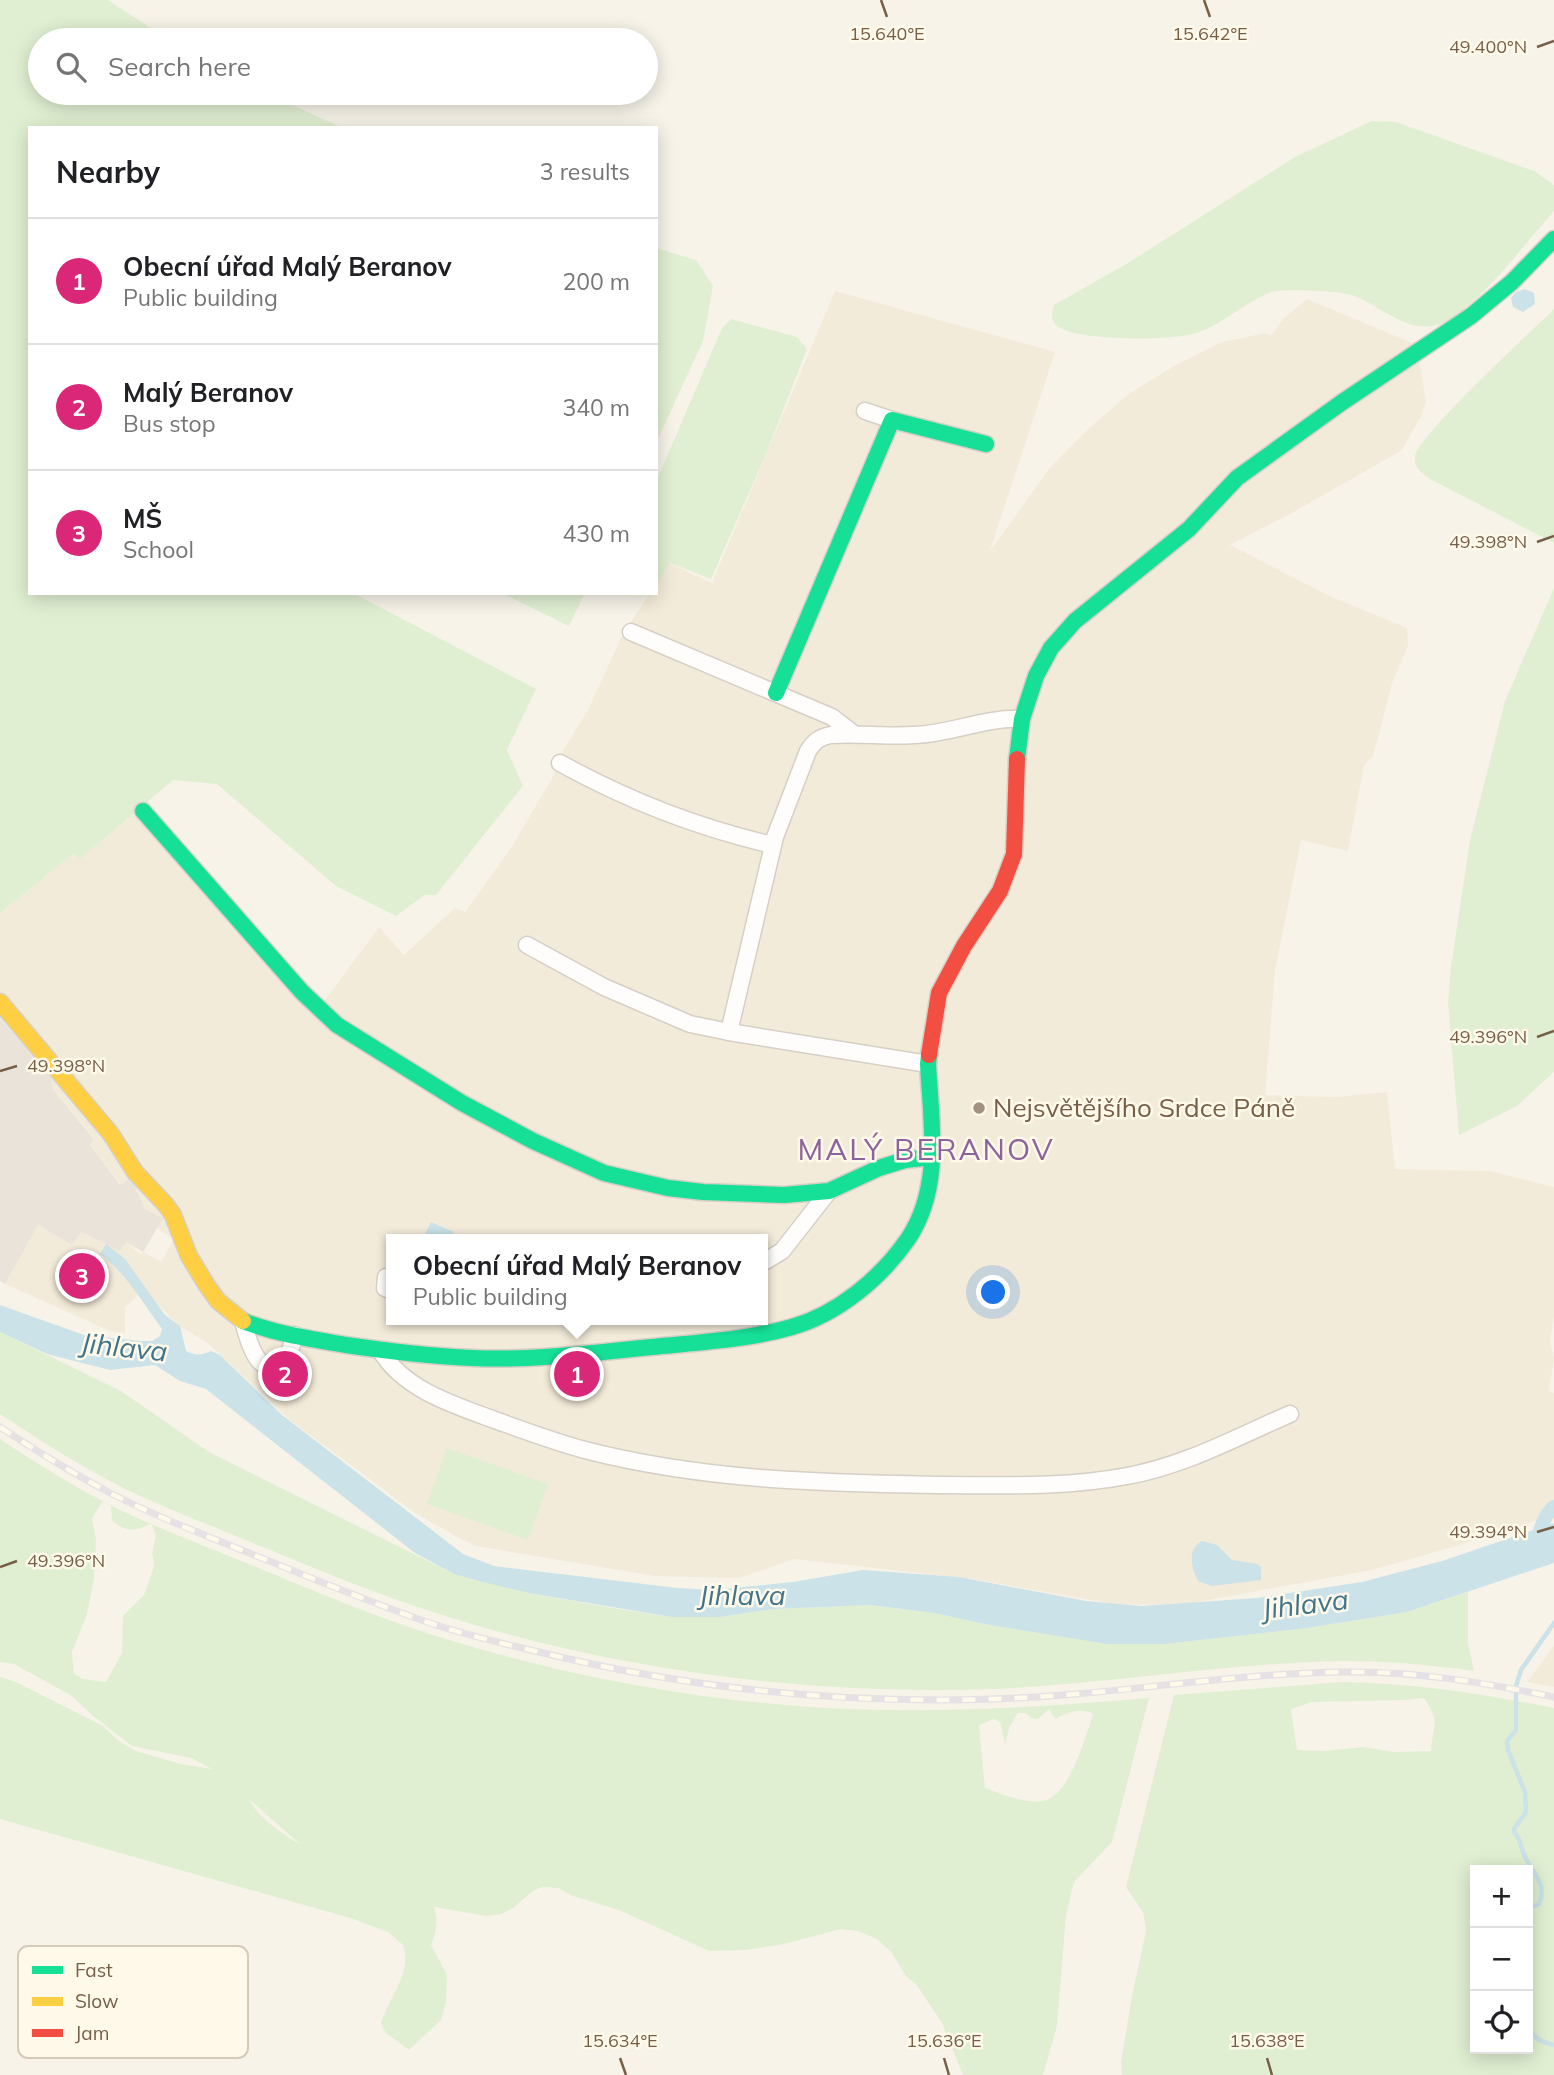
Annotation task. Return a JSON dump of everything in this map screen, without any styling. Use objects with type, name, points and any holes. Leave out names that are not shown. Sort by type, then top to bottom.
[{"type":"street","points":[[0,1002],[111,1134],[135,1172],[166,1205],[173,1215],[189,1256],[206,1284],[218,1301],[243,1321],[264,1329],[380,1350],[472,1357],[520,1357],[666,1346],[793,1327],[817,1317],[845,1302],[886,1266],[909,1237],[924,1206],[933,1157],[928,1064],[939,993],[964,946],[1000,891],[1014,853],[1015,771],[1022,719],[1036,676],[1051,648],[1075,621],[1189,529],[1237,478],[1341,403],[1471,316],[1512,282],[1554,239]]},
{"type":"street","points":[[865,411],[986,444]]},
{"type":"street","points":[[776,693],[892,420]]},
{"type":"street","points":[[631,632],[832,717],[854,734]]},
{"type":"street","points":[[729,1032],[782,814],[813,743],[821,737],[854,734],[914,735],[950,731],[1002,718],[1022,719]]},
{"type":"street","points":[[560,763],[627,796],[687,820],[773,845]]},
{"type":"street","points":[[143,811],[312,1003],[337,1025],[462,1103],[604,1173],[623,1179],[703,1192],[783,1195],[829,1191],[879,1168],[905,1160],[933,1157]]},
{"type":"street","points":[[527,945],[604,987],[674,1018],[729,1032],[928,1064]]},
{"type":"street","points":[[768,1259],[782,1251],[829,1191]]},
{"type":"street","points":[[243,1321],[254,1354],[266,1366],[281,1369],[285,1366],[295,1335]]},
{"type":"street","points":[[380,1350],[390,1366],[414,1385],[464,1409],[550,1439],[634,1461],[765,1480],[822,1484],[1023,1486],[1084,1483],[1153,1471],[1290,1414]]},
{"type":"shaded area","points":[[835,291],[1055,352],[990,551],[1048,470],[1088,429],[1130,393],[1176,365],[1222,342],[1266,333],[1271,336],[1283,319],[1307,299],[1417,345],[1426,402],[1401,451],[1230,545],[1332,597],[1407,628],[1408,646],[1393,680],[1373,756],[1364,765],[1348,851],[1301,840],[1275,971],[1265,1095],[1336,1097],[1387,1092],[1395,1169],[1490,1171],[1554,1187],[1554,1317],[1550,1341],[1554,1358],[1549,1391],[1554,1393],[1554,1515],[1372,1570],[1181,1605],[1114,1604],[972,1579],[795,1559],[739,1578],[654,1576],[476,1546],[457,1537],[412,1511],[290,1420],[208,1343],[178,1325],[143,1289],[125,1308],[125,1333],[110,1331],[5,1284],[38,1225],[72,1244],[81,1232],[120,1251],[126,1241],[140,1254],[143,1252],[161,1262],[174,1239],[156,1228],[162,1218],[145,1209],[131,1178],[121,1185],[90,1145],[94,1138],[53,1090],[0,1019],[0,913],[73,854],[80,859],[145,804],[323,1003],[379,927],[404,955],[455,908],[465,912],[511,848],[558,768],[561,754],[588,710],[622,636],[649,595],[658,595],[658,582],[669,563],[712,583]]},
{"type":"shaded area","points":[[0,1019],[50,1074],[53,1090],[94,1139],[90,1145],[120,1185],[131,1178],[145,1209],[163,1218],[143,1252],[126,1242],[120,1251],[81,1232],[72,1245],[38,1225],[5,1284],[0,1281]]},
{"type":"shaded area","points":[[1554,1646],[1554,1687],[1527,1682]]},
{"type":"green space","points":[[0,0],[108,0],[151,28],[28,28],[28,105],[292,105],[339,126],[28,126],[28,595],[357,595],[536,689],[507,750],[523,786],[436,895],[425,895],[396,916],[336,886],[217,784],[173,780],[80,859],[73,854],[0,913]]},
{"type":"green space","points":[[1372,121],[1396,122],[1534,171],[1554,185],[1554,211],[1489,286],[1460,313],[1435,326],[1423,327],[1400,320],[1349,294],[1288,290],[1271,292],[1207,329],[1185,336],[1148,338],[1087,335],[1060,328],[1053,321],[1054,305],[1128,263],[1295,157]]},
{"type":"green space","points":[[658,249],[696,260],[713,286],[703,341],[658,439]]},
{"type":"green space","points":[[1554,309],[1554,543],[1428,478],[1418,469],[1415,457],[1434,428]]},
{"type":"green space","points":[[731,319],[797,337],[807,349],[766,454],[711,579],[670,563],[658,582],[658,477],[722,328]]},
{"type":"green space","points":[[1554,588],[1554,1072],[1517,1106],[1459,1135],[1448,1002],[1470,840],[1505,701]]},
{"type":"green space","points":[[506,595],[584,595],[569,626]]},
{"type":"green space","points":[[0,1332],[121,1391],[209,1452],[454,1574],[529,1593],[672,1617],[720,1617],[773,1609],[870,1605],[934,1613],[984,1624],[1164,1644],[1307,1628],[1407,1612],[1468,1592],[1468,1642],[1474,1671],[1344,1661],[1256,1666],[1080,1683],[922,1690],[782,1683],[712,1675],[574,1651],[439,1614],[369,1589],[157,1503],[93,1472],[0,1414]]},
{"type":"green space","points":[[0,1439],[103,1501],[92,1518],[96,1540],[94,1579],[87,1614],[72,1652],[74,1674],[83,1679],[106,1682],[122,1653],[123,1616],[144,1595],[154,1566],[152,1553],[156,1535],[151,1524],[345,1603],[433,1635],[614,1681],[753,1702],[843,1709],[1018,1707],[1149,1698],[1112,1842],[1074,1882],[1066,1915],[1057,2026],[1043,2075],[963,2075],[942,2023],[916,1984],[906,1976],[892,1953],[877,1939],[858,1931],[841,1929],[784,1944],[746,1950],[709,1951],[619,1910],[573,1896],[558,1888],[543,1887],[501,1914],[487,1916],[434,1907],[436,1926],[431,1945],[447,1975],[446,2002],[441,2020],[409,2050],[386,2033],[381,2024],[405,1966],[403,1945],[388,1932],[350,1918],[0,1819],[0,1677],[16,1682],[103,1726],[120,1742],[136,1751],[181,1764],[212,1769],[191,1758],[132,1746],[72,1696],[14,1664],[0,1662]],"holes":[[[1049,1709],[1055,1719],[1078,1711],[1093,1714],[1075,1764],[1061,1789],[1052,1797],[1036,1802],[985,1788],[979,1725],[994,1719],[1000,1722],[1005,1744],[1010,1726],[1018,1713],[1026,1713],[1031,1718],[1038,1719]],[[249,1799],[301,1845],[272,1825]]]},
{"type":"green space","points":[[447,1448],[548,1484],[528,1540],[427,1504]]},
{"type":"green space","points":[[105,1502],[132,1515],[150,1523],[135,1529],[121,1527],[112,1520],[111,1506]]},
{"type":"green space","points":[[1343,1682],[1449,1690],[1554,1708],[1554,2075],[1122,2075],[1121,2062],[1132,1996],[1146,1931],[1143,1912],[1126,1887],[1174,1695]],"holes":[[[1424,1698],[1435,1724],[1431,1751],[1394,1752],[1363,1747],[1325,1751],[1297,1750],[1291,1709],[1312,1702]]]},
{"type":"water","points":[[1525,289],[1534,293],[1535,304],[1523,312],[1513,307],[1511,298],[1516,292]]},
{"type":"water","points":[[431,1222],[454,1232],[453,1234],[425,1234]]},
{"type":"water","name":"Jihlava","points":[[106,1244],[125,1259],[165,1315],[180,1326],[186,1351],[204,1354],[211,1351],[220,1355],[282,1415],[463,1554],[494,1566],[714,1590],[793,1582],[863,1570],[959,1577],[1086,1601],[1142,1606],[1257,1598],[1362,1582],[1442,1561],[1554,1523],[1554,1563],[1407,1612],[1307,1628],[1164,1644],[1108,1644],[934,1613],[870,1605],[773,1609],[720,1617],[672,1617],[529,1593],[454,1574],[415,1553],[206,1389],[180,1381],[155,1365],[110,1370],[47,1354],[0,1332],[0,1305],[84,1335],[141,1341],[152,1341],[160,1336],[162,1329],[141,1299],[118,1270],[100,1254]]},
{"type":"water","points":[[1202,1541],[1217,1545],[1232,1560],[1257,1564],[1261,1567],[1261,1580],[1212,1586],[1198,1581],[1192,1553]]},
{"type":"waterway","points":[[1537,1545],[1544,1520],[1554,1507]]},
{"type":"waterway","points":[[1530,1865],[1514,1832],[1526,1812],[1525,1792],[1507,1741],[1516,1730],[1516,1686],[1521,1670],[1554,1623]]},
{"type":"waterway","points":[[1533,1870],[1542,1889],[1539,1904],[1533,1907]]},
{"type":"waterway","points":[[1533,2035],[1554,2045]]},
{"type":"railway","points":[[0,1427],[43,1455],[135,1505],[367,1600],[471,1635],[648,1675],[761,1691],[933,1700],[1036,1697],[1257,1676],[1372,1672],[1451,1679],[1554,1697]]},
{"type":"traffic: fast","points":[[1017,759],[1022,719],[1036,676],[1051,648],[1075,621],[1189,529],[1237,478],[1341,403],[1471,316],[1512,282],[1554,239]]},
{"type":"traffic: fast","points":[[776,693],[892,420],[986,444]]},
{"type":"traffic: fast","points":[[143,811],[302,992],[337,1025],[462,1103],[533,1141],[604,1173],[668,1188],[784,1195],[829,1191],[879,1168],[905,1160],[933,1157]]},
{"type":"traffic: fast","points":[[243,1321],[281,1333],[346,1345],[424,1355],[496,1359],[727,1340],[776,1331],[809,1321],[842,1304],[872,1281],[908,1239],[919,1219],[926,1198],[932,1154],[929,1055]]},
{"type":"traffic: slow","points":[[0,1002],[111,1134],[135,1172],[166,1205],[173,1215],[189,1256],[206,1284],[218,1301],[243,1321]]},
{"type":"traffic: jam","points":[[929,1055],[939,993],[964,946],[1000,891],[1014,854],[1017,759]]},
{"type":"place","name":"Nejsvětějšího Srdce Páně","points":[[979,1108]]},
{"type":"place","name":"MŠ","points":[[82,1276]]},
{"type":"place","name":"Malý Beranov","points":[[285,1374]]},
{"type":"place","name":"Obecní úřad Malý Beranov","points":[[577,1374]]},
{"type":"district","name":"MALÝ BERANOV","points":[[926,1150]]}]
